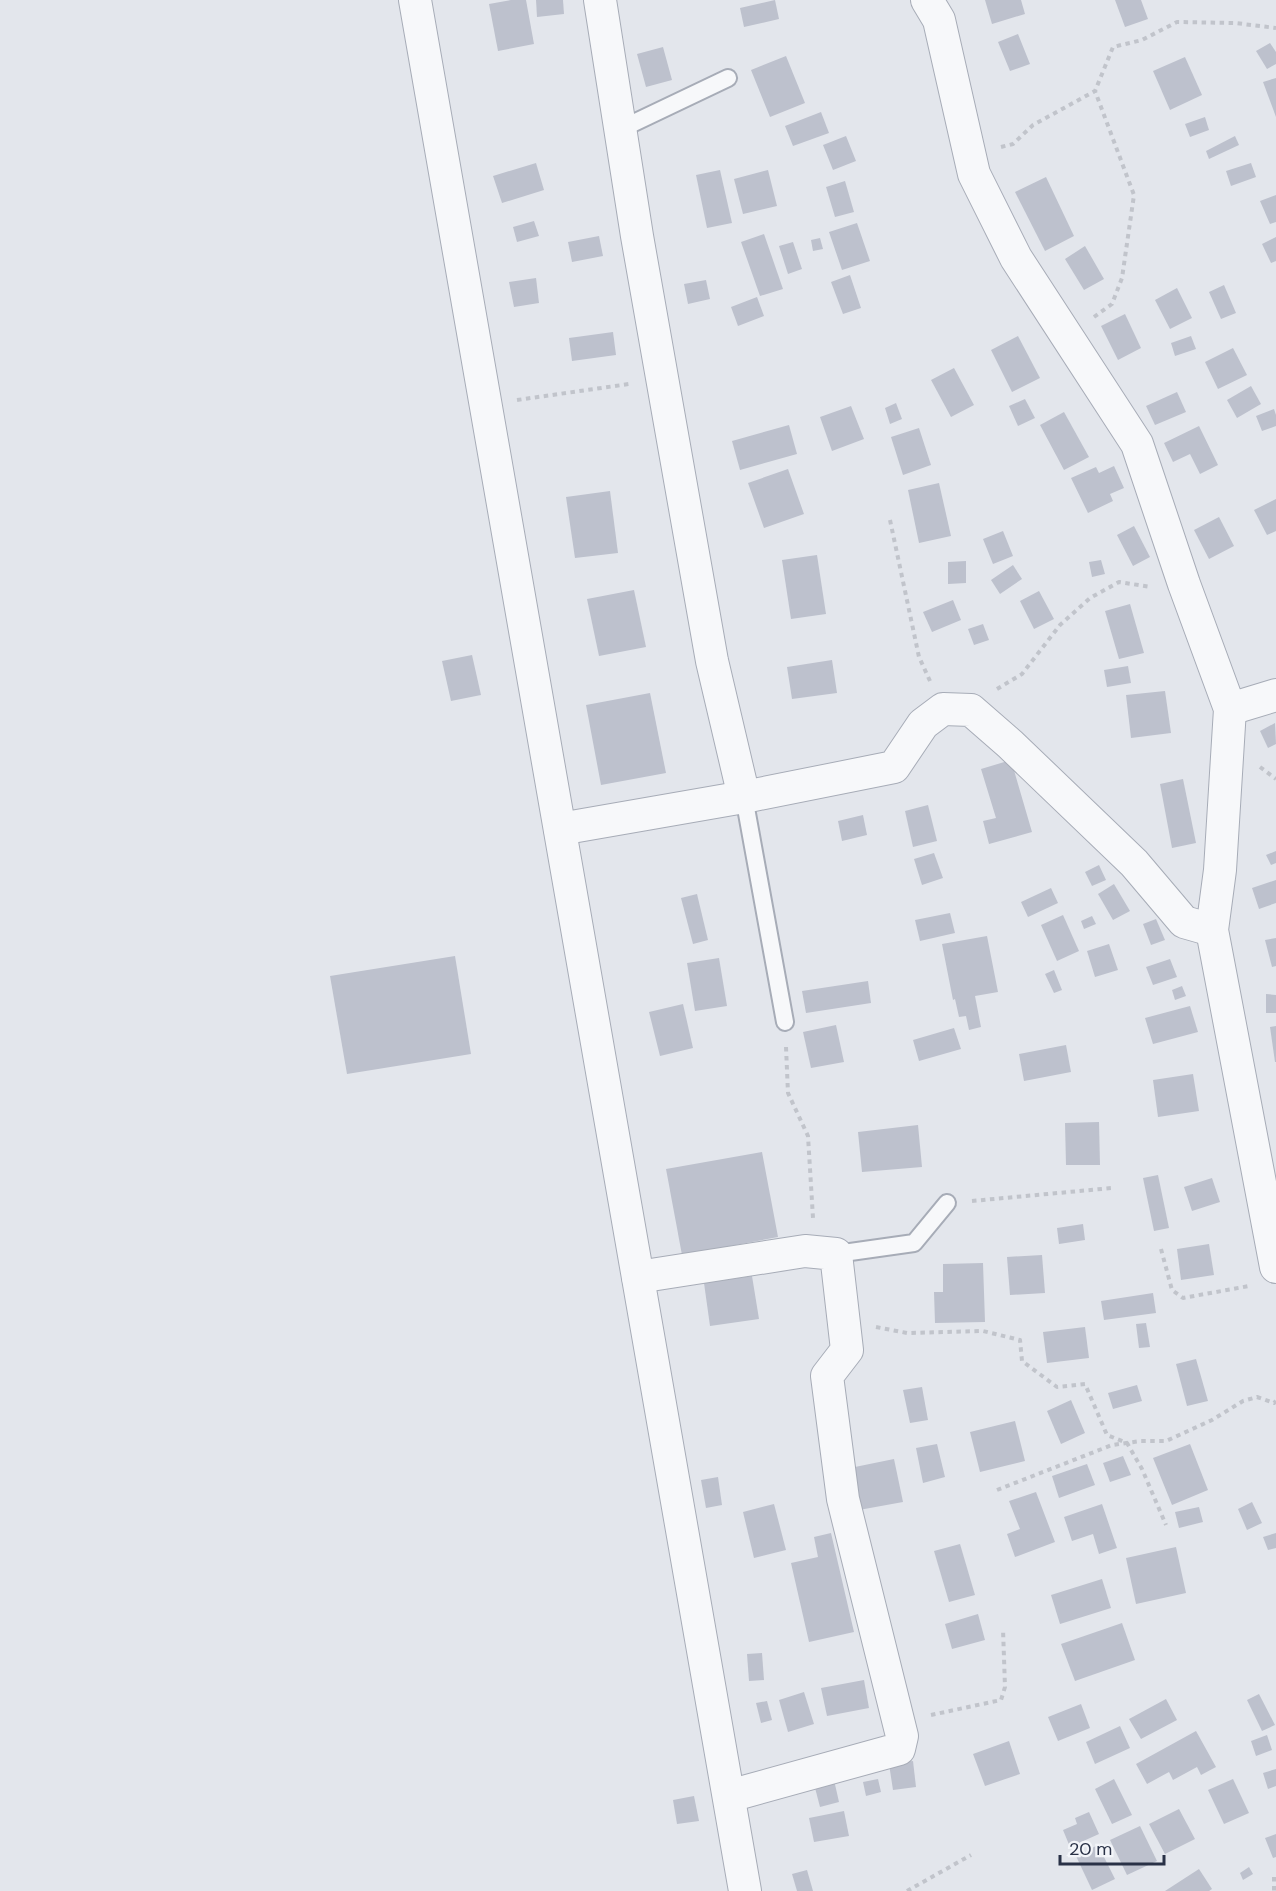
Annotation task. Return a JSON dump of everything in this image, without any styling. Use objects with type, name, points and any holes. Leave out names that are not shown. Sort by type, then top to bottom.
[{"type":"street","points":[[415,0],[745,1891]]},
{"type":"street","points":[[600,0],[662,379],[712,661],[744,796]]},
{"type":"street","points":[[927,0],[939,20],[975,174],[1016,258],[1137,444],[1187,592],[1230,709],[1220,870],[1212,930],[1264,1276]]},
{"type":"street","points":[[1230,709],[1276,695]]},
{"type":"street","points":[[560,829],[894,767],[923,724],[957,710],[1010,744],[1134,863],[1184,922],[1212,930]]},
{"type":"street","points":[[638,1277],[805,1251],[836,1254],[847,1350],[827,1376],[843,1499],[902,1736],[899,1749],[729,1796]]},
{"type":"lane","points":[[621,129],[728,78]]},
{"type":"lane","points":[[744,796],[785,1022]]},
{"type":"lane","points":[[836,1254],[914,1243],[947,1203]]},
{"type":"path","points":[[970,156],[1012,144],[1033,125],[1095,91],[1113,47],[1142,40],[1177,22],[1235,23],[1276,28]]},
{"type":"path","points":[[1065,334],[1112,304],[1122,278],[1134,195],[1095,91]]},
{"type":"path","points":[[486,405],[662,379]]},
{"type":"path","points":[[890,520],[919,657],[957,710],[1022,674],[1060,625],[1090,598],[1119,582],[1187,592]]},
{"type":"path","points":[[785,1022],[788,1094],[808,1136],[814,1214],[805,1251]]},
{"type":"path","points":[[947,1203],[1112,1188]]},
{"type":"path","points":[[1161,1249],[1172,1290],[1183,1298],[1264,1276]]},
{"type":"path","points":[[844,1320],[907,1334],[982,1330],[1020,1340],[1022,1361],[1057,1387],[1085,1384],[1107,1435],[1127,1443],[1142,1468],[1166,1525]]},
{"type":"path","points":[[997,1490],[1112,1445],[1166,1441],[1212,1420],[1244,1401],[1257,1397],[1276,1401]]},
{"type":"path","points":[[898,1722],[1001,1700],[1005,1687],[1003,1629]]},
{"type":"path","points":[[907,1891],[971,1855]]},
{"type":"path","points":[[1274,1877],[1274,1891]]},
{"type":"building","points":[[526,0],[534,44],[498,51],[489,4]]},
{"type":"building","points":[[536,0],[563,0],[564,14],[537,17]]},
{"type":"building","points":[[775,0],[779,19],[744,27],[740,8]]},
{"type":"building","points":[[985,0],[1021,0],[1025,14],[992,24]]},
{"type":"building","points":[[1115,0],[1141,0],[1148,19],[1125,27]]},
{"type":"building","points":[[1018,34],[1030,64],[1010,71],[998,42]]},
{"type":"building","points":[[1270,43],[1276,52],[1276,64],[1267,69],[1256,51]]},
{"type":"building","points":[[663,47],[672,80],[646,87],[637,54]]},
{"type":"building","points":[[786,56],[805,103],[770,117],[751,70]]},
{"type":"building","points":[[1185,57],[1202,95],[1170,110],[1153,71]]},
{"type":"building","points":[[1276,78],[1276,117],[1263,82]]},
{"type":"building","points":[[821,112],[829,133],[793,146],[785,126]]},
{"type":"building","points":[[1205,117],[1209,130],[1190,137],[1185,124]]},
{"type":"building","points":[[846,136],[856,161],[833,170],[823,145]]},
{"type":"building","points":[[1235,136],[1239,145],[1209,159],[1206,151]]},
{"type":"building","points":[[536,163],[544,190],[502,203],[493,176]]},
{"type":"building","points":[[1251,163],[1256,177],[1231,186],[1226,171]]},
{"type":"building","points":[[720,170],[732,223],[707,228],[696,175]]},
{"type":"building","points":[[768,170],[777,206],[743,214],[734,179]]},
{"type":"building","points":[[1046,177],[1074,236],[1045,251],[1015,192]]},
{"type":"building","points":[[845,181],[854,212],[835,217],[826,187]]},
{"type":"building","points":[[1276,195],[1276,222],[1270,224],[1260,201]]},
{"type":"building","points":[[534,221],[539,236],[517,242],[513,227]]},
{"type":"building","points":[[857,223],[870,261],[842,270],[829,232]]},
{"type":"building","points":[[764,234],[783,289],[760,296],[741,242]]},
{"type":"building","points":[[599,236],[603,256],[572,262],[568,242]]},
{"type":"building","points":[[1276,237],[1276,261],[1271,263],[1262,244]]},
{"type":"building","points":[[820,238],[823,249],[813,251],[811,240]]},
{"type":"building","points":[[793,242],[802,269],[788,274],[779,246]]},
{"type":"building","points":[[1085,246],[1104,279],[1084,290],[1065,259]]},
{"type":"building","points":[[850,275],[861,308],[843,314],[831,282]]},
{"type":"building","points":[[536,278],[539,303],[514,307],[509,282]]},
{"type":"building","points":[[706,280],[710,299],[688,304],[684,284]]},
{"type":"building","points":[[1224,285],[1236,313],[1221,319],[1209,292]]},
{"type":"building","points":[[1177,288],[1192,318],[1170,329],[1155,300]]},
{"type":"building","points":[[757,297],[764,316],[738,326],[731,307]]},
{"type":"building","points":[[1125,314],[1141,348],[1118,360],[1101,326]]},
{"type":"building","points":[[613,332],[616,355],[572,361],[569,338]]},
{"type":"building","points":[[1018,336],[1040,378],[1012,392],[991,350]]},
{"type":"building","points":[[1191,336],[1196,349],[1175,356],[1171,343]]},
{"type":"building","points":[[1233,348],[1247,375],[1218,389],[1205,362]]},
{"type":"building","points":[[954,368],[974,405],[951,417],[931,380]]},
{"type":"building","points":[[1251,386],[1261,404],[1237,418],[1227,400]]},
{"type":"building","points":[[1177,392],[1186,412],[1155,425],[1146,406]]},
{"type":"building","points":[[1025,399],[1035,418],[1018,426],[1009,406]]},
{"type":"building","points":[[896,403],[902,419],[890,424],[885,408]]},
{"type":"building","points":[[851,406],[864,439],[832,451],[820,417]]},
{"type":"building","points":[[1274,409],[1276,426],[1262,431],[1256,416]]},
{"type":"building","points":[[1064,412],[1089,457],[1064,470],[1040,425]]},
{"type":"building","points":[[789,425],[797,454],[740,470],[732,441]]},
{"type":"building","points":[[1199,426],[1218,465],[1200,474],[1190,454],[1173,462],[1164,443]]},
{"type":"building","points":[[919,428],[931,465],[903,475],[891,437]]},
{"type":"building","points":[[1114,466],[1124,488],[1110,494],[1113,501],[1088,513],[1071,478],[1096,467],[1099,473]]},
{"type":"building","points":[[788,469],[804,514],[764,528],[748,483]]},
{"type":"building","points":[[939,483],[951,536],[919,543],[908,490]]},
{"type":"building","points":[[610,491],[618,553],[575,558],[566,497]]},
{"type":"building","points":[[1276,499],[1276,531],[1267,535],[1254,510]]},
{"type":"building","points":[[1219,517],[1234,546],[1209,559],[1194,530]]},
{"type":"building","points":[[1134,526],[1150,557],[1133,566],[1117,535]]},
{"type":"building","points":[[1003,531],[1013,556],[993,564],[983,539]]},
{"type":"building","points":[[817,555],[826,614],[791,619],[782,560]]},
{"type":"building","points":[[1101,560],[1105,574],[1092,577],[1089,562]]},
{"type":"building","points":[[966,561],[966,583],[948,584],[948,562]]},
{"type":"building","points":[[1013,565],[1022,579],[1000,594],[991,580]]},
{"type":"building","points":[[634,590],[646,647],[599,656],[587,599]]},
{"type":"building","points":[[1039,591],[1054,619],[1034,629],[1020,601]]},
{"type":"building","points":[[953,600],[961,620],[932,632],[923,612]]},
{"type":"building","points":[[1130,604],[1144,653],[1119,659],[1105,611]]},
{"type":"building","points":[[983,624],[989,640],[974,645],[968,629]]},
{"type":"building","points":[[472,655],[481,695],[451,701],[442,661]]},
{"type":"building","points":[[832,660],[837,693],[792,699],[787,667]]},
{"type":"building","points":[[1128,666],[1131,683],[1107,687],[1104,670]]},
{"type":"building","points":[[1165,691],[1171,733],[1131,738],[1126,695]]},
{"type":"building","points":[[650,693],[666,773],[601,785],[586,705]]},
{"type":"building","points":[[1275,723],[1276,744],[1268,748],[1260,731]]},
{"type":"building","points":[[1011,760],[1032,832],[989,844],[983,821],[996,818],[981,769]]},
{"type":"building","points":[[1183,779],[1196,843],[1172,848],[1160,784]]},
{"type":"building","points":[[928,805],[937,841],[913,847],[905,811]]},
{"type":"building","points":[[863,815],[867,835],[842,841],[838,821]]},
{"type":"building","points":[[1276,851],[1276,863],[1271,865],[1266,855]]},
{"type":"building","points":[[934,853],[943,878],[922,885],[914,859]]},
{"type":"building","points":[[1099,865],[1106,880],[1092,886],[1085,872]]},
{"type":"building","points":[[1276,880],[1276,903],[1259,909],[1252,888]]},
{"type":"building","points":[[1114,884],[1130,911],[1113,920],[1098,894]]},
{"type":"building","points":[[1051,888],[1058,903],[1028,917],[1021,902]]},
{"type":"building","points":[[697,894],[708,940],[693,944],[681,898]]},
{"type":"building","points":[[950,913],[955,933],[920,941],[915,920]]},
{"type":"building","points":[[1063,915],[1079,951],[1057,961],[1041,925]]},
{"type":"building","points":[[1092,916],[1096,924],[1084,929],[1081,921]]},
{"type":"building","points":[[1156,919],[1165,940],[1151,945],[1143,924]]},
{"type":"building","points":[[987,936],[998,992],[975,996],[981,1027],[969,1030],[966,1016],[959,1017],[955,999],[953,1000],[942,944]]},
{"type":"building","points":[[1276,938],[1276,966],[1272,967],[1265,940]]},
{"type":"building","points":[[1109,944],[1118,970],[1095,977],[1087,951]]},
{"type":"building","points":[[455,956],[471,1054],[347,1074],[330,976]]},
{"type":"building","points":[[719,958],[727,1006],[695,1011],[687,963]]},
{"type":"building","points":[[1170,959],[1177,977],[1153,985],[1146,967]]},
{"type":"building","points":[[1054,970],[1062,990],[1054,993],[1045,974]]},
{"type":"building","points":[[868,981],[871,1003],[806,1013],[802,991]]},
{"type":"building","points":[[1182,986],[1186,996],[1175,1000],[1172,990]]},
{"type":"building","points":[[1266,994],[1276,995],[1276,1013],[1266,1013]]},
{"type":"building","points":[[683,1004],[693,1048],[660,1056],[649,1012]]},
{"type":"building","points":[[1190,1006],[1198,1032],[1153,1044],[1145,1018]]},
{"type":"building","points":[[836,1025],[844,1062],[811,1068],[803,1032]]},
{"type":"building","points":[[1276,1026],[1276,1062],[1275,1062],[1270,1027]]},
{"type":"building","points":[[954,1028],[961,1049],[919,1061],[913,1040]]},
{"type":"building","points":[[1066,1045],[1071,1072],[1024,1081],[1019,1054]]},
{"type":"building","points":[[1193,1074],[1199,1111],[1158,1117],[1153,1080]]},
{"type":"building","points":[[1099,1122],[1100,1165],[1066,1165],[1065,1123]]},
{"type":"building","points":[[918,1125],[922,1167],[862,1172],[858,1132]]},
{"type":"building","points":[[762,1152],[778,1237],[682,1255],[666,1169]]},
{"type":"building","points":[[1158,1175],[1169,1228],[1154,1231],[1143,1178]]},
{"type":"building","points":[[1212,1178],[1220,1202],[1192,1211],[1184,1187]]},
{"type":"building","points":[[1083,1224],[1085,1240],[1059,1244],[1057,1228]]},
{"type":"building","points":[[1209,1244],[1214,1275],[1181,1280],[1177,1249]]},
{"type":"building","points":[[1042,1255],[1045,1293],[1010,1295],[1007,1257]]},
{"type":"building","points":[[983,1263],[985,1322],[935,1323],[934,1292],[943,1292],[943,1264]]},
{"type":"building","points":[[752,1276],[759,1319],[710,1326],[704,1283]]},
{"type":"building","points":[[1153,1293],[1156,1313],[1104,1320],[1101,1301]]},
{"type":"building","points":[[1146,1323],[1150,1347],[1139,1348],[1136,1324]]},
{"type":"building","points":[[1085,1327],[1089,1358],[1047,1363],[1043,1332]]},
{"type":"building","points":[[1196,1359],[1208,1401],[1187,1406],[1176,1364]]},
{"type":"building","points":[[1137,1385],[1142,1401],[1113,1409],[1108,1393]]},
{"type":"building","points":[[922,1387],[928,1420],[910,1423],[903,1390]]},
{"type":"building","points":[[1071,1400],[1085,1433],[1061,1444],[1047,1411]]},
{"type":"building","points":[[1015,1421],[1025,1461],[980,1472],[970,1432]]},
{"type":"building","points":[[937,1444],[945,1477],[923,1483],[916,1448]]},
{"type":"building","points":[[1190,1444],[1208,1490],[1172,1505],[1153,1458]]},
{"type":"building","points":[[1123,1456],[1131,1475],[1110,1482],[1103,1463]]},
{"type":"building","points":[[894,1459],[903,1502],[859,1510],[850,1468]]},
{"type":"building","points":[[1087,1464],[1095,1485],[1059,1498],[1052,1476]]},
{"type":"building","points":[[718,1477],[722,1505],[706,1508],[701,1480]]},
{"type":"building","points":[[1036,1492],[1055,1542],[1015,1557],[1007,1534],[1020,1529],[1009,1501]]},
{"type":"building","points":[[1252,1502],[1262,1523],[1247,1530],[1238,1509]]},
{"type":"building","points":[[774,1504],[786,1550],[754,1558],[743,1512]]},
{"type":"building","points":[[1102,1504],[1117,1548],[1099,1554],[1093,1534],[1072,1541],[1064,1517]]},
{"type":"building","points":[[1199,1507],[1203,1522],[1179,1528],[1175,1512]]},
{"type":"building","points":[[831,1533],[854,1632],[809,1642],[791,1563],[818,1557],[814,1537]]},
{"type":"building","points":[[1276,1533],[1276,1548],[1268,1550],[1263,1537]]},
{"type":"building","points":[[960,1544],[975,1595],[949,1602],[934,1551]]},
{"type":"building","points":[[1176,1547],[1186,1593],[1136,1604],[1126,1558]]},
{"type":"building","points":[[1102,1579],[1111,1608],[1060,1624],[1051,1595]]},
{"type":"building","points":[[978,1614],[985,1640],[952,1649],[945,1624]]},
{"type":"building","points":[[1122,1623],[1135,1660],[1075,1681],[1061,1644]]},
{"type":"building","points":[[762,1653],[764,1680],[749,1681],[747,1654]]},
{"type":"building","points":[[864,1680],[869,1708],[827,1716],[821,1688]]},
{"type":"building","points":[[804,1692],[814,1724],[788,1732],[779,1700]]},
{"type":"building","points":[[1259,1694],[1275,1725],[1262,1731],[1247,1700]]},
{"type":"building","points":[[1166,1699],[1177,1720],[1141,1739],[1129,1719]]},
{"type":"building","points":[[767,1701],[772,1720],[761,1723],[756,1703]]},
{"type":"building","points":[[1081,1704],[1090,1728],[1058,1741],[1048,1717]]},
{"type":"building","points":[[1120,1726],[1130,1748],[1095,1764],[1086,1742]]},
{"type":"building","points":[[1196,1731],[1216,1767],[1201,1775],[1197,1767],[1173,1780],[1169,1772],[1147,1784],[1136,1764]]},
{"type":"building","points":[[1267,1735],[1272,1750],[1256,1756],[1251,1741]]},
{"type":"building","points":[[1009,1741],[1020,1774],[985,1786],[973,1754]]},
{"type":"building","points":[[913,1761],[916,1787],[893,1790],[889,1764]]},
{"type":"building","points":[[1276,1769],[1276,1786],[1268,1789],[1263,1773]]},
{"type":"building","points":[[878,1779],[881,1792],[866,1796],[863,1782]]},
{"type":"building","points":[[1114,1779],[1132,1815],[1112,1824],[1095,1789]]},
{"type":"building","points":[[1233,1779],[1249,1813],[1224,1824],[1208,1790]]},
{"type":"building","points":[[834,1780],[839,1802],[820,1807],[814,1784]]},
{"type":"building","points":[[694,1796],[699,1821],[677,1824],[673,1800]]},
{"type":"building","points":[[1179,1809],[1195,1839],[1165,1854],[1149,1824]]},
{"type":"building","points":[[844,1811],[849,1836],[814,1842],[809,1818]]},
{"type":"building","points":[[1089,1812],[1099,1834],[1070,1847],[1063,1830],[1077,1824],[1075,1818]]},
{"type":"building","points":[[1140,1826],[1157,1861],[1127,1875],[1110,1840]]},
{"type":"building","points":[[1276,1834],[1276,1857],[1273,1858],[1265,1838]]},
{"type":"building","points":[[1098,1845],[1115,1879],[1092,1890],[1076,1856]]},
{"type":"building","points":[[1249,1867],[1253,1874],[1243,1880],[1240,1873]]},
{"type":"building","points":[[1199,1869],[1212,1889],[1209,1891],[1165,1891]]},
{"type":"building","points":[[807,1870],[813,1891],[797,1891],[792,1874]]}]
